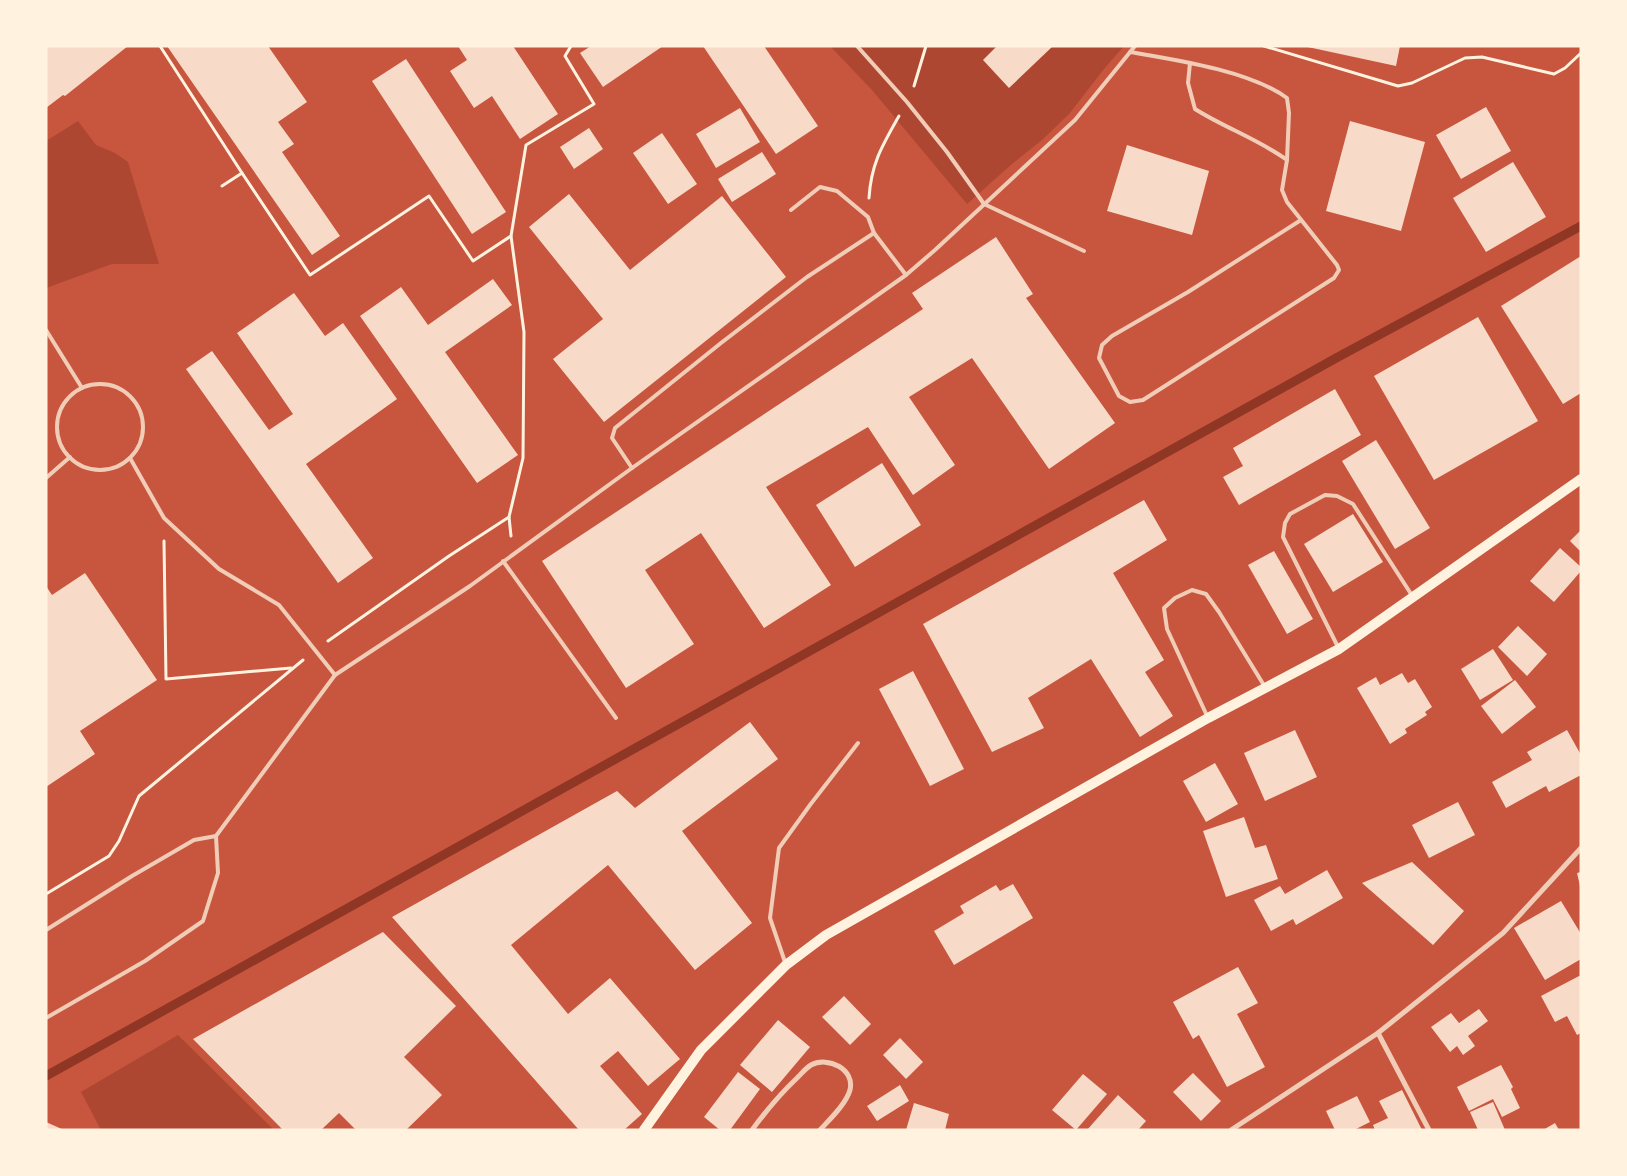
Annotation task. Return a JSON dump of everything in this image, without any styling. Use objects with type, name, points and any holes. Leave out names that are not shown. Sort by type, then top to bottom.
[{"type":"main road","points":[[644,1130],[701,1050],[786,965],[826,935],[1208,718],[1339,650],[1581,479]]},
{"type":"street","points":[[1231,1130],[1378,1033],[1503,932],[1581,848]]},
{"type":"street","points":[[1378,1033],[1429,1130]]},
{"type":"street","points":[[752,1130],[775,1100],[810,1066],[822,1061],[834,1063],[848,1075],[850,1089],[844,1100],[820,1130]]},
{"type":"lane","points":[[857,46],[907,102],[947,152],[984,204],[1084,251]]},
{"type":"lane","points":[[46,1018],[145,961],[203,921],[218,873],[216,836],[335,675],[470,586],[632,468],[906,275],[1075,120],[1135,46]]},
{"type":"lane","points":[[1130,52],[1190,63],[1250,79],[1288,98],[1287,160],[1282,190],[1287,202],[1302,220],[1337,265],[1339,270],[1334,278],[1142,400],[1130,402],[1119,396],[1099,358],[1102,345],[1112,336],[1188,292],[1302,220]]},
{"type":"lane","points":[[1190,63],[1188,83],[1195,109],[1217,123],[1271,148],[1287,160]]},
{"type":"lane","points":[[791,210],[820,187],[837,191],[868,217],[874,233],[906,275]]},
{"type":"lane","points":[[632,468],[612,438],[615,428],[807,277],[874,233]]},
{"type":"lane","points":[[46,330],[82,388]]},
{"type":"lane","points":[[95,384],[108,384],[121,389],[131,397],[139,408],[143,421],[138,448],[130,458],[119,466],[93,469],[81,465],[70,457],[62,446],[58,433],[58,419],[62,406],[70,395],[82,388],[95,384]]},
{"type":"lane","points":[[46,478],[70,457]]},
{"type":"lane","points":[[130,458],[164,518],[219,569],[279,605],[335,675]]},
{"type":"lane","points":[[1339,650],[1283,537],[1285,523],[1290,514],[1325,495],[1336,496],[1353,504],[1413,598]]},
{"type":"lane","points":[[503,561],[616,718]]},
{"type":"lane","points":[[1208,718],[1167,629],[1164,608],[1175,598],[1192,590],[1206,594],[1265,688]]},
{"type":"lane","points":[[786,965],[770,918],[779,848],[858,743]]},
{"type":"lane","points":[[46,930],[194,840],[216,836]]},
{"type":"path","points":[[160,46],[310,275],[429,196],[473,261],[511,236]]},
{"type":"path","points":[[514,554],[509,517],[523,458],[524,332],[511,236],[526,145],[594,104],[564,56],[571,46]]},
{"type":"path","points":[[868,217],[870,179],[881,147],[907,102],[926,46]]},
{"type":"path","points":[[1264,46],[1398,86],[1412,83],[1465,58],[1482,57],[1554,74],[1565,68],[1581,53]]},
{"type":"path","points":[[222,186],[242,173]]},
{"type":"path","points":[[46,894],[109,856],[119,842],[139,796],[292,668],[450,556],[509,517]]},
{"type":"path","points":[[164,518],[166,680],[292,668]]},
{"type":"shaded area","points":[[830,46],[1124,46],[1069,114],[1042,140],[967,204],[872,90]]},
{"type":"shaded area","points":[[78,121],[96,145],[115,153],[128,162],[159,264],[112,264],[46,288],[46,141]]},
{"type":"shaded area","points":[[178,1035],[274,1130],[101,1130],[81,1092]]},
{"type":"building","points":[[46,46],[128,46],[65,96],[63,95],[46,108]]},
{"type":"building","points":[[167,46],[268,46],[307,102],[278,122],[294,144],[282,152],[340,236],[312,255]]},
{"type":"building","points":[[458,46],[513,46],[558,114],[520,139],[492,96],[474,108],[450,71],[467,60]]},
{"type":"building","points":[[591,46],[663,46],[603,87],[580,53]]},
{"type":"building","points":[[703,46],[764,46],[818,126],[776,154]]},
{"type":"building","points":[[997,46],[1053,46],[1009,88],[983,60]]},
{"type":"building","points":[[1303,46],[1400,46],[1396,66]]},
{"type":"building","points":[[406,59],[506,212],[472,234],[372,81]]},
{"type":"building","points":[[1486,107],[1511,151],[1461,179],[1436,135]]},
{"type":"building","points":[[740,108],[760,142],[716,168],[696,134]]},
{"type":"building","points":[[1350,121],[1425,142],[1401,231],[1326,211]]},
{"type":"building","points":[[589,128],[603,149],[574,169],[560,147]]},
{"type":"building","points":[[662,133],[697,184],[668,204],[633,153]]},
{"type":"building","points":[[1127,145],[1209,171],[1192,235],[1107,211]]},
{"type":"building","points":[[762,152],[776,174],[732,202],[718,179]]},
{"type":"building","points":[[1513,162],[1546,217],[1486,252],[1453,198]]},
{"type":"building","points":[[569,194],[630,270],[722,196],[786,277],[604,422],[553,359],[603,319],[529,227]]},
{"type":"building","points":[[996,237],[1033,294],[1026,298],[1115,423],[1049,469],[972,358],[909,397],[955,465],[913,495],[868,427],[766,487],[831,585],[764,628],[701,533],[645,570],[694,644],[626,688],[542,561],[923,309],[912,293]]},
{"type":"building","points":[[1581,256],[1581,393],[1563,404],[1501,306]]},
{"type":"building","points":[[493,279],[512,305],[445,352],[518,455],[477,483],[360,316],[401,287],[428,325]]},
{"type":"building","points":[[294,293],[325,336],[343,323],[397,399],[306,464],[373,558],[338,583],[186,369],[212,351],[269,430],[293,414],[237,333]]},
{"type":"building","points":[[1478,317],[1538,421],[1434,480],[1374,376]]},
{"type":"building","points":[[1335,389],[1361,435],[1239,505],[1223,477],[1243,466],[1233,448]]},
{"type":"building","points":[[1376,440],[1430,528],[1395,549],[1342,461]]},
{"type":"building","points":[[882,463],[921,525],[855,567],[816,505]]},
{"type":"building","points":[[1144,500],[1167,540],[1113,573],[1164,660],[1145,672],[1173,716],[1140,737],[1091,659],[1028,698],[1044,728],[992,752],[923,624]]},
{"type":"building","points":[[1353,514],[1383,562],[1333,592],[1304,544]]},
{"type":"building","points":[[1581,530],[1581,552],[1570,541]]},
{"type":"building","points":[[1560,548],[1581,567],[1581,571],[1554,602],[1530,581]]},
{"type":"building","points":[[1274,551],[1313,619],[1287,634],[1248,565]]},
{"type":"building","points":[[85,573],[157,680],[80,731],[95,754],[46,787],[46,586],[52,595]]},
{"type":"building","points":[[1518,626],[1547,654],[1527,676],[1498,647]]},
{"type":"building","points":[[1493,649],[1513,680],[1480,700],[1461,669]]},
{"type":"building","points":[[913,671],[964,769],[930,786],[879,689]]},
{"type":"building","points":[[1402,673],[1408,683],[1415,679],[1432,707],[1425,712],[1427,715],[1405,729],[1407,733],[1390,744],[1357,688],[1376,677],[1380,685]]},
{"type":"building","points":[[1515,680],[1536,707],[1502,734],[1481,706]]},
{"type":"building","points":[[750,722],[778,759],[682,831],[752,923],[695,970],[608,865],[511,945],[568,1014],[610,978],[680,1059],[648,1086],[618,1051],[600,1066],[642,1114],[624,1130],[579,1130],[392,917],[617,791],[635,808]]},
{"type":"building","points":[[1295,730],[1317,777],[1265,801],[1244,753]]},
{"type":"building","points":[[1567,730],[1581,755],[1581,775],[1549,792],[1546,786],[1506,808],[1492,782],[1532,760],[1527,752]]},
{"type":"building","points":[[1215,763],[1238,804],[1206,822],[1183,781]]},
{"type":"building","points":[[1458,802],[1475,835],[1429,858],[1412,825]]},
{"type":"building","points":[[1244,817],[1255,848],[1266,845],[1278,879],[1226,897],[1203,831]]},
{"type":"building","points":[[1412,862],[1464,911],[1433,945],[1362,883]]},
{"type":"building","points":[[1327,870],[1343,898],[1296,925],[1293,919],[1271,931],[1254,900],[1280,886],[1285,894]]},
{"type":"building","points":[[1581,872],[1581,885],[1580,886],[1577,873]]},
{"type":"building","points":[[1013,884],[1033,918],[954,965],[934,931],[964,913],[960,906],[996,885],[1000,891]]},
{"type":"building","points":[[1561,901],[1581,934],[1581,959],[1545,980],[1514,928]]},
{"type":"building","points":[[383,932],[456,1006],[404,1057],[442,1095],[406,1130],[356,1130],[339,1113],[321,1130],[283,1130],[193,1039]]},
{"type":"building","points":[[1238,967],[1258,1003],[1237,1014],[1265,1067],[1227,1087],[1199,1035],[1193,1039],[1173,1002]]},
{"type":"building","points":[[1581,975],[1581,1033],[1577,1035],[1567,1016],[1555,1022],[1541,996]]},
{"type":"building","points":[[844,996],[871,1024],[850,1045],[822,1017]]},
{"type":"building","points":[[1479,1009],[1488,1021],[1468,1036],[1475,1046],[1463,1055],[1457,1046],[1450,1052],[1431,1027],[1451,1013],[1459,1023]]},
{"type":"building","points":[[778,1020],[810,1047],[772,1092],[740,1065]]},
{"type":"building","points":[[900,1038],[923,1062],[906,1079],[883,1055]]},
{"type":"building","points":[[1501,1065],[1513,1087],[1511,1089],[1520,1108],[1502,1117],[1493,1099],[1469,1111],[1457,1087]]},
{"type":"building","points":[[738,1072],[760,1089],[730,1130],[720,1130],[704,1117]]},
{"type":"building","points":[[1193,1073],[1221,1101],[1201,1121],[1173,1092]]},
{"type":"building","points":[[1083,1074],[1107,1094],[1076,1130],[1052,1110]]},
{"type":"building","points":[[900,1085],[909,1101],[877,1121],[867,1106]]},
{"type":"building","points":[[1402,1090],[1422,1130],[1375,1130],[1373,1125],[1388,1118],[1379,1101]]},
{"type":"building","points":[[1118,1095],[1146,1121],[1138,1130],[1087,1130]]},
{"type":"building","points":[[1357,1096],[1370,1122],[1354,1130],[1335,1130],[1326,1111]]},
{"type":"building","points":[[1493,1102],[1505,1130],[1478,1130],[1470,1112]]},
{"type":"building","points":[[914,1103],[949,1114],[945,1130],[906,1130]]},
{"type":"building","points":[[46,1122],[64,1130],[46,1130]]},
{"type":"building","points":[[1555,1123],[1559,1130],[1543,1130]]},
{"type":"waterway","points":[[46,1076],[1338,357],[1581,226]]}]
